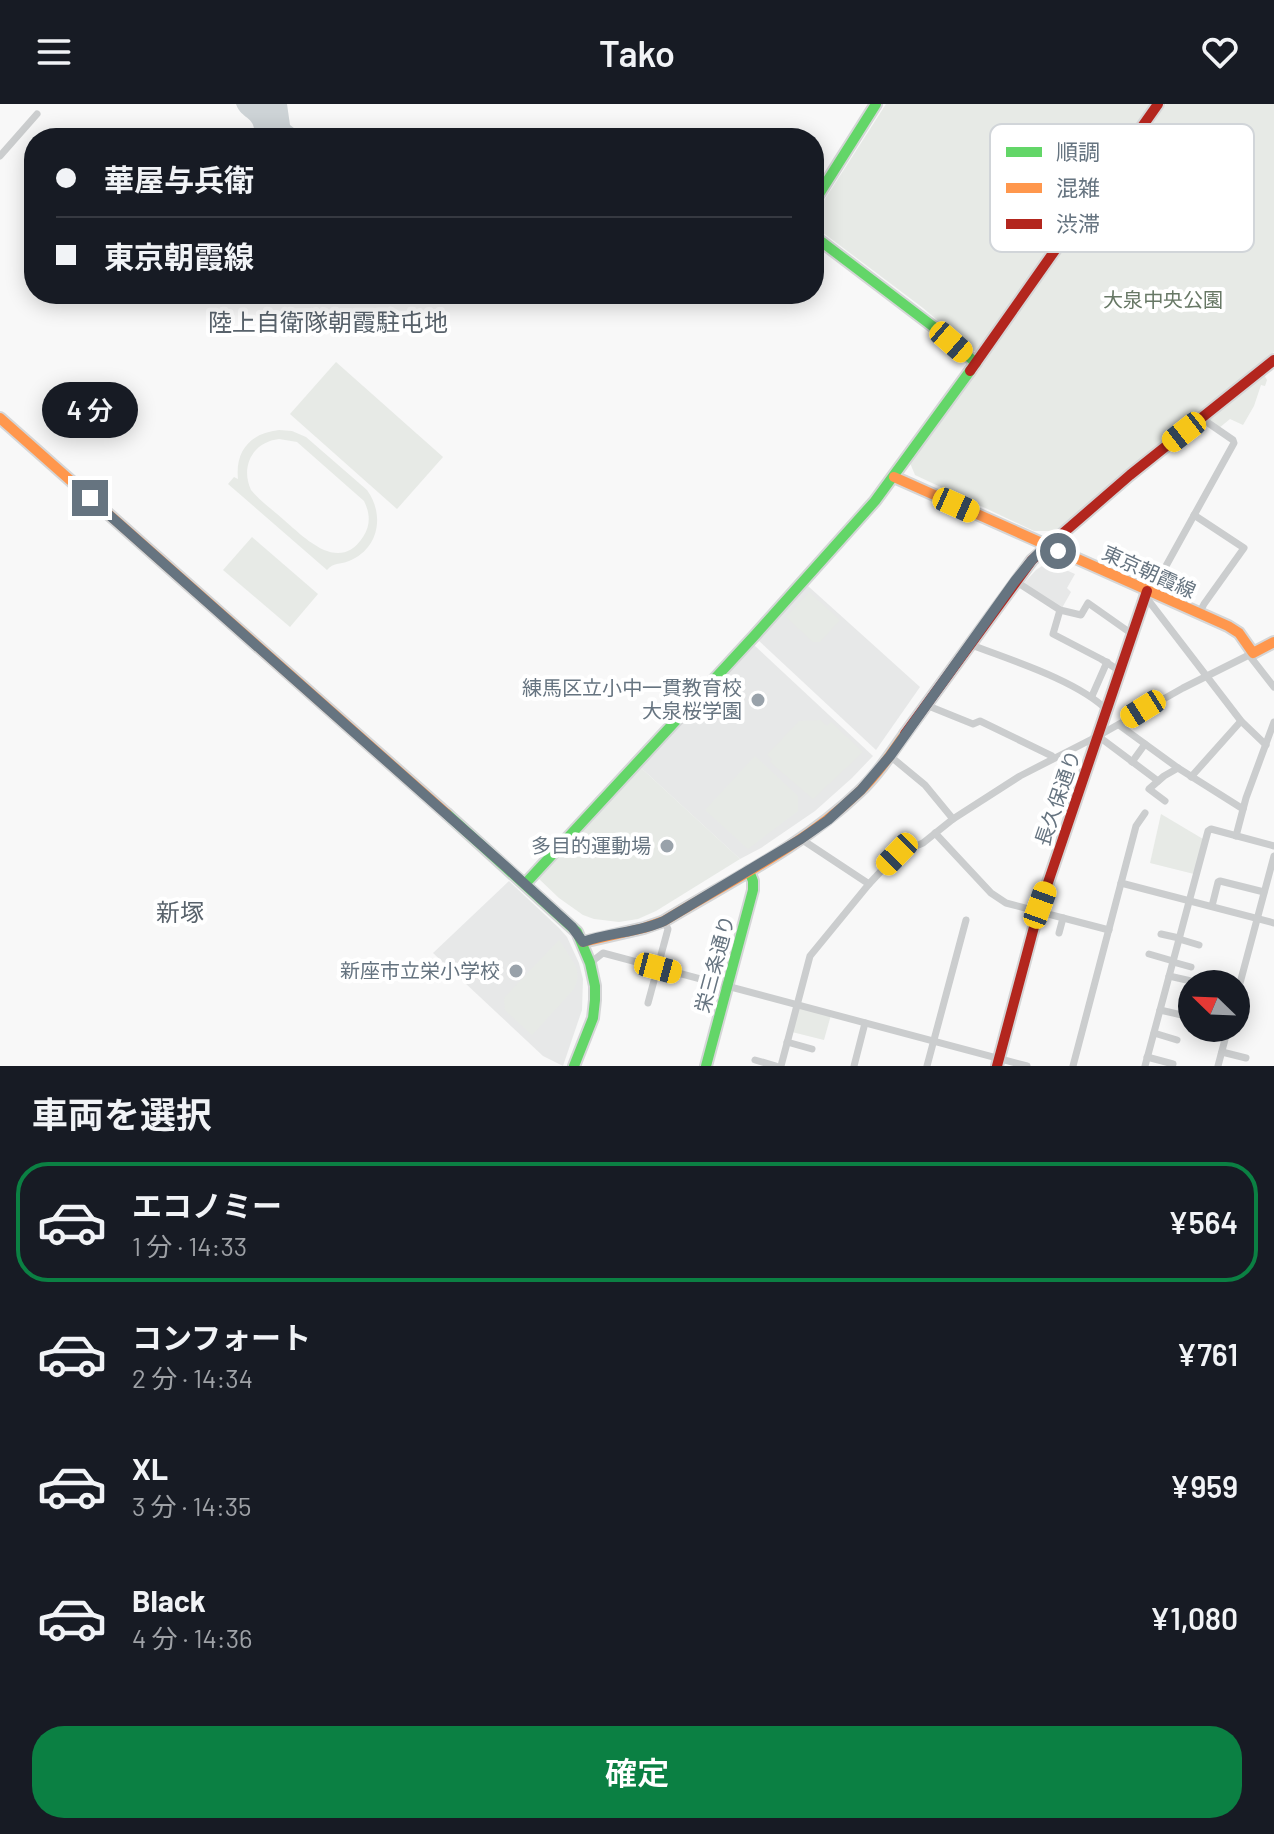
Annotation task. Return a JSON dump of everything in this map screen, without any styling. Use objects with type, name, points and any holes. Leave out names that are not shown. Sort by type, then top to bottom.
[{"type":"street","points":[[824,186],[876,104]]},
{"type":"street","points":[[1144,124],[1158,104]]},
{"type":"street","points":[[25,128],[37,114]]},
{"type":"street","points":[[0,156],[24,129]]},
{"type":"street","points":[[824,244],[976,363]]},
{"type":"street","points":[[525,884],[875,501],[1054,252]]},
{"type":"street","points":[[583,942],[664,921],[828,820],[861,790],[890,756],[1032,560],[1130,475],[1274,360]]},
{"type":"street","points":[[0,418],[572,927],[583,942],[595,986],[594,1009],[574,1066]]},
{"type":"street","points":[[1201,418],[1234,441],[1148,593],[1241,721],[1266,745]]},
{"type":"street","name":"東京朝霞線","points":[[894,477],[1235,630],[1251,654]]},
{"type":"street","points":[[1194,515],[1244,548],[1199,614]]},
{"type":"street","points":[[1015,581],[1060,610],[1080,615],[1088,603],[1132,634]]},
{"type":"street","name":"長久保通り","points":[[998,1062],[1038,912],[1148,593]]},
{"type":"street","points":[[1060,610],[1053,634],[1120,671]]},
{"type":"street","points":[[755,1060],[779,1066],[810,956],[897,854],[923,843],[1002,786],[1274,642]]},
{"type":"street","points":[[969,644],[1092,696],[1107,710]]},
{"type":"street","points":[[1251,654],[1274,687]]},
{"type":"street","points":[[1092,696],[1107,662]]},
{"type":"street","points":[[926,705],[973,724],[980,721],[1053,758]]},
{"type":"street","points":[[1191,777],[1241,721]]},
{"type":"street","points":[[1236,836],[1274,722]]},
{"type":"street","points":[[1119,725],[1191,777],[1243,809]]},
{"type":"street","points":[[1098,736],[1158,781]]},
{"type":"street","points":[[1132,762],[1145,744]]},
{"type":"street","points":[[890,756],[925,785],[953,819]]},
{"type":"street","points":[[1165,801],[1149,790],[1178,768]]},
{"type":"street","points":[[1073,1066],[1136,826],[1145,813]]},
{"type":"street","points":[[1173,1064],[1146,1062],[1208,831],[1211,829],[1274,846]]},
{"type":"street","points":[[935,833],[991,893],[1006,903],[1109,930]]},
{"type":"street","points":[[801,839],[869,884]]},
{"type":"street","points":[[1243,970],[1264,892],[1271,882],[1274,857]]},
{"type":"street","name":"栄三条通り","points":[[706,1066],[753,888],[749,871]]},
{"type":"street","points":[[1212,906],[1220,881],[1264,892]]},
{"type":"street","points":[[1121,883],[1274,923]]},
{"type":"street","points":[[1059,933],[1063,918]]},
{"type":"street","points":[[927,1066],[966,920]]},
{"type":"street","points":[[648,1003],[668,929],[664,921]]},
{"type":"street","points":[[1161,934],[1199,945]]},
{"type":"street","points":[[590,963],[603,953],[933,1041],[998,1062],[1027,1066]]},
{"type":"street","points":[[1149,954],[1191,967]]},
{"type":"street","points":[[1169,976],[1178,978]]},
{"type":"street","points":[[1160,1010],[1178,1014]]},
{"type":"street","points":[[854,1066],[865,1023]]},
{"type":"street","points":[[1154,1033],[1177,1040]]},
{"type":"street","points":[[787,1042],[812,1049]]},
{"type":"street","points":[[1218,1066],[1224,1042]]},
{"type":"street","points":[[1222,1052],[1246,1058]]},
{"type":"shaded area","points":[[236,104],[287,104],[290,125],[294,128],[254,128]]},
{"type":"shaded area","points":[[1048,562],[1075,574],[1067,588],[1071,592],[1062,608],[1023,584]]},
{"type":"shaded area","points":[[808,586],[920,687],[876,750],[758,640]]},
{"type":"shaded area","name":"練馬区立小中一貫教育校 大泉桜学園","points":[[754,645],[873,756],[815,811],[740,859],[640,767]]},
{"type":"shaded area","name":"新座市立栄小学校","points":[[509,881],[567,937],[579,963],[583,979],[582,1010],[563,1066],[543,1056],[433,953]]},
{"type":"green space","points":[[886,104],[1152,104],[1138,124],[990,124],[990,252],[1048,252],[978,351],[973,351],[923,308],[824,234],[824,200]]},
{"type":"green space","name":"大泉中央公園","points":[[1166,104],[1274,104],[1274,352],[1055,531],[1034,531],[915,475],[910,463],[1060,252],[1254,252],[1254,124],[1152,124]]},
{"type":"green space","points":[[336,362],[443,457],[397,509],[290,414]]},
{"type":"green space","points":[[1263,373],[1267,380],[1265,386],[1261,385],[1243,425],[1230,419],[1219,428],[1207,419]]},
{"type":"green space","points":[[292,431],[306,437],[367,490],[376,510],[376,530],[373,540],[359,556],[327,570],[228,484],[234,477],[238,479],[239,460],[247,445],[269,432]],"holes":[[[279,439],[297,442],[364,501],[369,519],[366,532],[354,548],[333,553],[322,549],[251,490],[247,472],[256,450]]]},
{"type":"green space","points":[[252,537],[318,594],[290,627],[223,570]]},
{"type":"green space","points":[[809,592],[840,620],[820,642],[813,642],[786,617]]},
{"type":"green space","points":[[820,720],[827,726],[831,722],[863,752],[813,799],[770,762],[772,759],[767,755],[799,721]]},
{"type":"green space","points":[[755,756],[798,796],[798,811],[748,849],[705,810]]},
{"type":"green space","points":[[640,767],[740,859],[638,919],[619,922],[594,919],[559,898],[537,877]]},
{"type":"green space","points":[[1161,814],[1203,839],[1194,874],[1150,863]]},
{"type":"green space","points":[[559,940],[576,968],[576,984],[532,1035],[505,1010],[504,998]]},
{"type":"green space","points":[[798,1009],[831,1015],[824,1040],[792,1032]]},
{"type":"traffic: fast","points":[[824,186],[876,104]]},
{"type":"traffic: fast","points":[[824,244],[976,363]]},
{"type":"traffic: fast","points":[[525,884],[875,501],[970,371]]},
{"type":"traffic: fast","points":[[447,814],[577,932],[590,963],[595,1000],[593,1018],[574,1066]]},
{"type":"traffic: fast","points":[[706,1066],[753,890],[749,871]]},
{"type":"traffic: slow","points":[[0,418],[447,814]]},
{"type":"traffic: slow","points":[[894,477],[1228,626],[1239,633],[1253,653],[1274,642]]},
{"type":"traffic: slow","points":[[583,942],[664,921],[790,846],[859,792],[905,734]]},
{"type":"traffic: jam","points":[[1144,124],[1158,104]]},
{"type":"traffic: jam","points":[[970,371],[1054,252]]},
{"type":"traffic: jam","points":[[905,734],[1032,560],[1130,475],[1274,360]]},
{"type":"traffic: jam","points":[[997,1066],[1038,912],[1147,591]]},
{"type":"place","name":"練馬区立小中一貫教育校 大泉桜学園","points":[[758,700]]},
{"type":"place","name":"多目的運動場","points":[[667,846]]},
{"type":"place","name":"新座市立栄小学校","points":[[516,971]]},
{"type":"district","name":"陸上自衛隊朝霞駐屯地","points":[[328,323]]},
{"type":"district","name":"新塚","points":[[180,913]]},
{"type":"route","points":[[90,498],[505,866],[572,927],[583,942],[598,936],[652,927],[828,820],[861,790],[881,766],[1032,560],[1046,546],[1058,551]]}]
